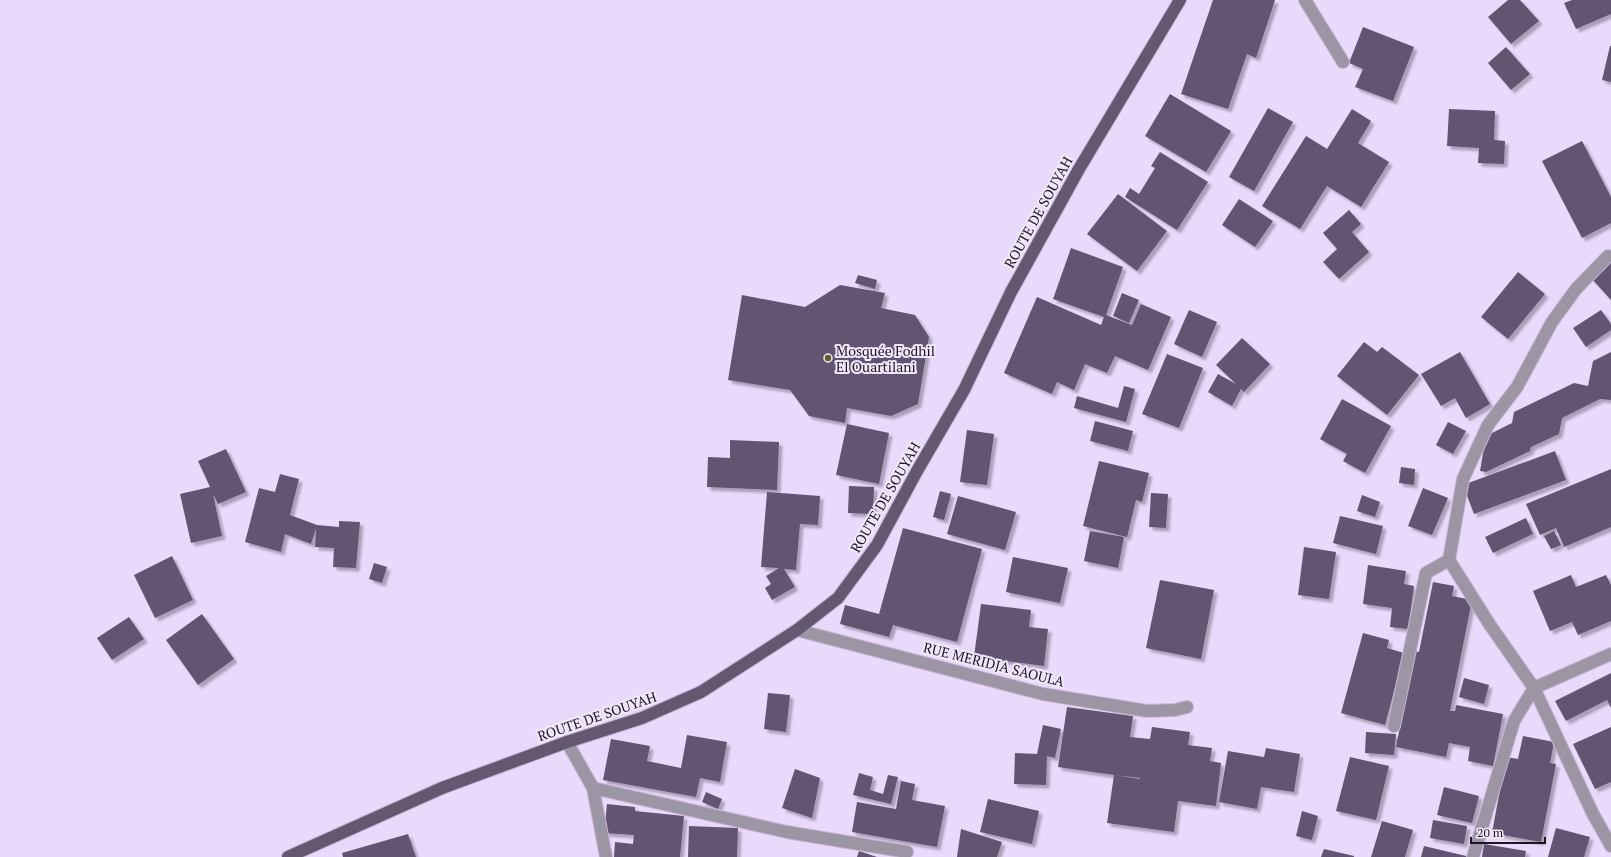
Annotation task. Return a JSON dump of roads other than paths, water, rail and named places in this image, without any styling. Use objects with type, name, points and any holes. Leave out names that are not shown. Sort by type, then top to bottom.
[{"type":"main road","name":"ROUTE DE SOUYAH","points":[[288,857],[442,788],[567,742],[642,718],[701,692],[797,630],[838,598],[877,545],[917,470],[964,390],[1012,292],[1072,182],[1180,0]]},
{"type":"street","points":[[1305,0],[1343,62]]},
{"type":"street","points":[[1608,256],[1576,289],[1552,322],[1517,388],[1488,426],[1463,479],[1450,560],[1490,625],[1534,688],[1593,814],[1611,846]]},
{"type":"street","points":[[1394,726],[1426,573],[1450,560]]},
{"type":"street","name":"RUE MERIDJA SAOULA","points":[[797,630],[1043,694],[1147,711],[1175,710],[1187,707]]},
{"type":"street","points":[[1473,857],[1514,721],[1534,688],[1611,654]]},
{"type":"street","points":[[567,742],[593,788],[606,857]]},
{"type":"street","points":[[593,788],[786,832],[907,852]]},
{"type":"place","name":"Mosquée Fodhil El Ouartilani","points":[[828,358]]}]
